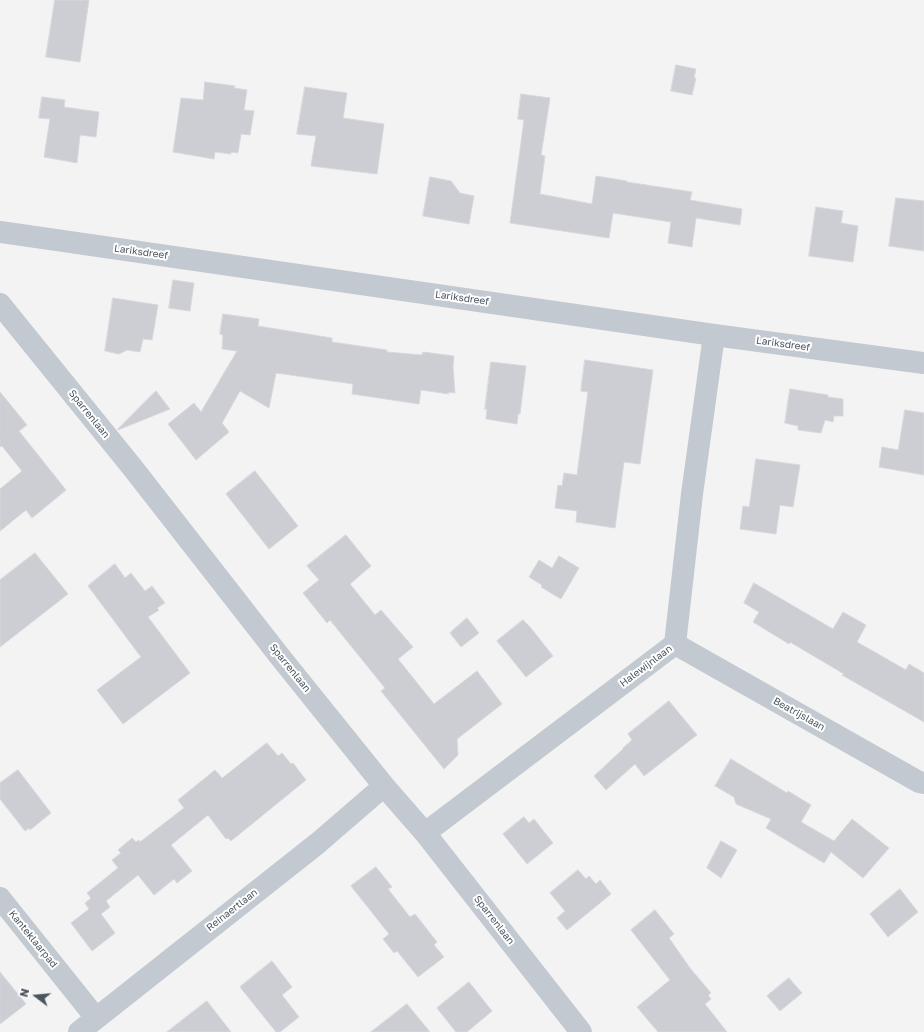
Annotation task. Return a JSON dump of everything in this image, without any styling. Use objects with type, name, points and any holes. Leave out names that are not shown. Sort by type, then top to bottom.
[{"type":"street","name":"Lariksdreef","points":[[0,232],[714,335],[924,363]]},
{"type":"street","name":"Sparrenlaan","points":[[0,304],[127,461],[281,658],[384,786],[425,833],[582,1032]]},
{"type":"street","name":"Halewijnlaan","points":[[425,833],[675,644],[692,494],[714,335]]},
{"type":"street","name":"Beatrijslaan","points":[[675,644],[919,782],[924,783]]},
{"type":"street","name":"Reinaertlaan","points":[[79,1032],[318,843],[384,786]]},
{"type":"street","name":"Kanteklaarpad","points":[[0,898],[96,1018]]},
{"type":"building","points":[[55,0],[89,0],[80,62],[46,57]]},
{"type":"building","points":[[676,65],[696,69],[694,78],[696,78],[692,95],[671,91]]},
{"type":"building","points":[[205,82],[235,86],[234,88],[247,90],[244,110],[254,111],[250,135],[241,134],[238,153],[231,152],[231,154],[215,152],[214,159],[173,152],[181,98],[203,100]]},
{"type":"building","points":[[305,87],[347,93],[343,118],[384,124],[377,174],[311,166],[316,136],[297,134]]},
{"type":"building","points":[[521,94],[550,98],[541,155],[545,156],[540,194],[592,204],[596,176],[692,192],[690,200],[742,209],[740,225],[696,218],[692,247],[668,243],[671,222],[613,213],[609,238],[510,223],[524,120],[518,119]]},
{"type":"building","points":[[42,97],[65,100],[64,107],[99,112],[96,137],[80,135],[77,163],[44,157],[50,119],[39,118]]},
{"type":"building","points":[[430,177],[451,181],[460,193],[474,196],[469,224],[423,216]]},
{"type":"building","points":[[896,198],[924,201],[924,251],[889,246]]},
{"type":"building","points":[[816,207],[843,211],[841,223],[858,226],[853,262],[809,256]]},
{"type":"building","points":[[173,280],[194,283],[190,311],[169,308]]},
{"type":"building","points":[[113,298],[158,305],[152,340],[143,339],[140,352],[127,350],[119,354],[105,351]]},
{"type":"building","points":[[223,314],[259,319],[258,326],[332,338],[332,342],[387,350],[387,352],[422,355],[423,352],[454,356],[453,367],[455,393],[448,392],[449,394],[421,390],[419,404],[352,394],[353,384],[276,373],[269,408],[240,391],[222,423],[229,432],[196,460],[168,424],[194,403],[201,412],[237,351],[222,349],[223,335],[220,334]]},
{"type":"building","points":[[585,360],[653,370],[640,464],[624,462],[615,528],[576,522],[577,511],[555,508],[558,485],[562,486],[564,473],[577,475],[588,392],[581,391]]},
{"type":"building","points":[[491,362],[526,366],[520,414],[518,414],[517,424],[486,419],[487,409],[485,409]]},
{"type":"building","points":[[790,389],[843,399],[843,416],[834,416],[833,422],[825,420],[821,433],[798,430],[798,426],[785,423]]},
{"type":"building","points":[[156,391],[170,409],[118,430],[118,429]]},
{"type":"building","points":[[0,392],[27,425],[19,431],[66,490],[32,518],[26,510],[0,531],[0,489],[22,471],[2,446],[0,447]]},
{"type":"building","points":[[905,410],[924,413],[924,475],[879,467],[882,447],[898,450]]},
{"type":"building","points":[[756,459],[800,465],[793,507],[780,505],[776,534],[740,529],[743,506],[749,507]]},
{"type":"building","points":[[255,471],[298,526],[269,549],[226,494]]},
{"type":"building","points":[[346,535],[371,566],[350,584],[375,615],[381,610],[413,647],[398,659],[434,704],[477,671],[502,704],[457,739],[458,755],[444,769],[381,691],[385,688],[330,620],[327,623],[303,593],[319,580],[307,566]]},
{"type":"building","points":[[35,553],[68,594],[0,647],[0,580]]},
{"type":"building","points":[[559,556],[579,568],[561,599],[541,587],[542,585],[529,577],[539,560],[552,568]]},
{"type":"building","points":[[115,564],[125,578],[131,573],[145,591],[152,586],[165,603],[157,608],[159,610],[148,617],[190,673],[123,724],[97,690],[141,657],[88,586]]},
{"type":"building","points":[[754,583],[833,629],[843,612],[866,625],[857,642],[906,670],[909,664],[924,673],[924,722],[842,675],[844,674],[790,642],[789,644],[753,622],[759,612],[744,603]]},
{"type":"building","points":[[467,618],[479,633],[461,647],[450,633]]},
{"type":"building","points":[[523,620],[553,656],[526,677],[497,641]]},
{"type":"building","points":[[669,701],[697,735],[644,776],[635,764],[606,790],[594,776],[632,740],[628,734]]},
{"type":"building","points":[[267,743],[278,756],[282,753],[291,764],[293,763],[306,780],[231,841],[228,838],[226,839],[208,815],[171,845],[192,871],[177,883],[174,879],[154,895],[138,875],[106,901],[110,907],[101,914],[115,933],[92,951],[71,923],[89,909],[85,903],[91,898],[87,893],[118,868],[112,860],[121,853],[118,850],[132,838],[136,842],[139,840],[140,842],[184,808],[178,800],[215,770],[222,778]]},
{"type":"building","points":[[731,759],[787,793],[788,791],[811,805],[801,822],[834,841],[852,819],[889,848],[863,878],[831,852],[824,863],[766,828],[771,819],[736,804],[734,797],[715,786]]},
{"type":"building","points":[[18,770],[51,813],[30,830],[29,828],[25,831],[0,799],[0,783]]},
{"type":"building","points":[[524,817],[529,823],[534,819],[553,843],[527,864],[503,834]]},
{"type":"building","points":[[721,841],[737,850],[721,878],[707,868]]},
{"type":"building","points":[[376,867],[392,887],[388,889],[410,917],[415,914],[437,942],[434,945],[444,957],[418,977],[397,951],[394,953],[383,939],[389,934],[351,886]]},
{"type":"building","points":[[578,870],[586,879],[589,876],[596,884],[600,880],[611,894],[567,930],[557,918],[565,911],[550,893]]},
{"type":"building","points":[[900,889],[918,912],[888,937],[870,914]]},
{"type":"building","points":[[655,910],[674,934],[669,938],[690,968],[711,993],[708,995],[711,999],[705,1004],[727,1032],[658,1032],[637,1007],[670,980],[631,930]]},
{"type":"building","points":[[272,961],[292,987],[282,995],[299,1017],[280,1032],[276,1032],[240,987]]},
{"type":"building","points":[[0,972],[26,1004],[0,1024]]},
{"type":"building","points":[[789,978],[802,993],[780,1011],[767,996]]},
{"type":"building","points":[[469,982],[492,1011],[467,1032],[456,1032],[437,1008]]},
{"type":"building","points":[[207,1001],[231,1032],[167,1032]]},
{"type":"building","points":[[407,1004],[430,1032],[371,1032]]}]
